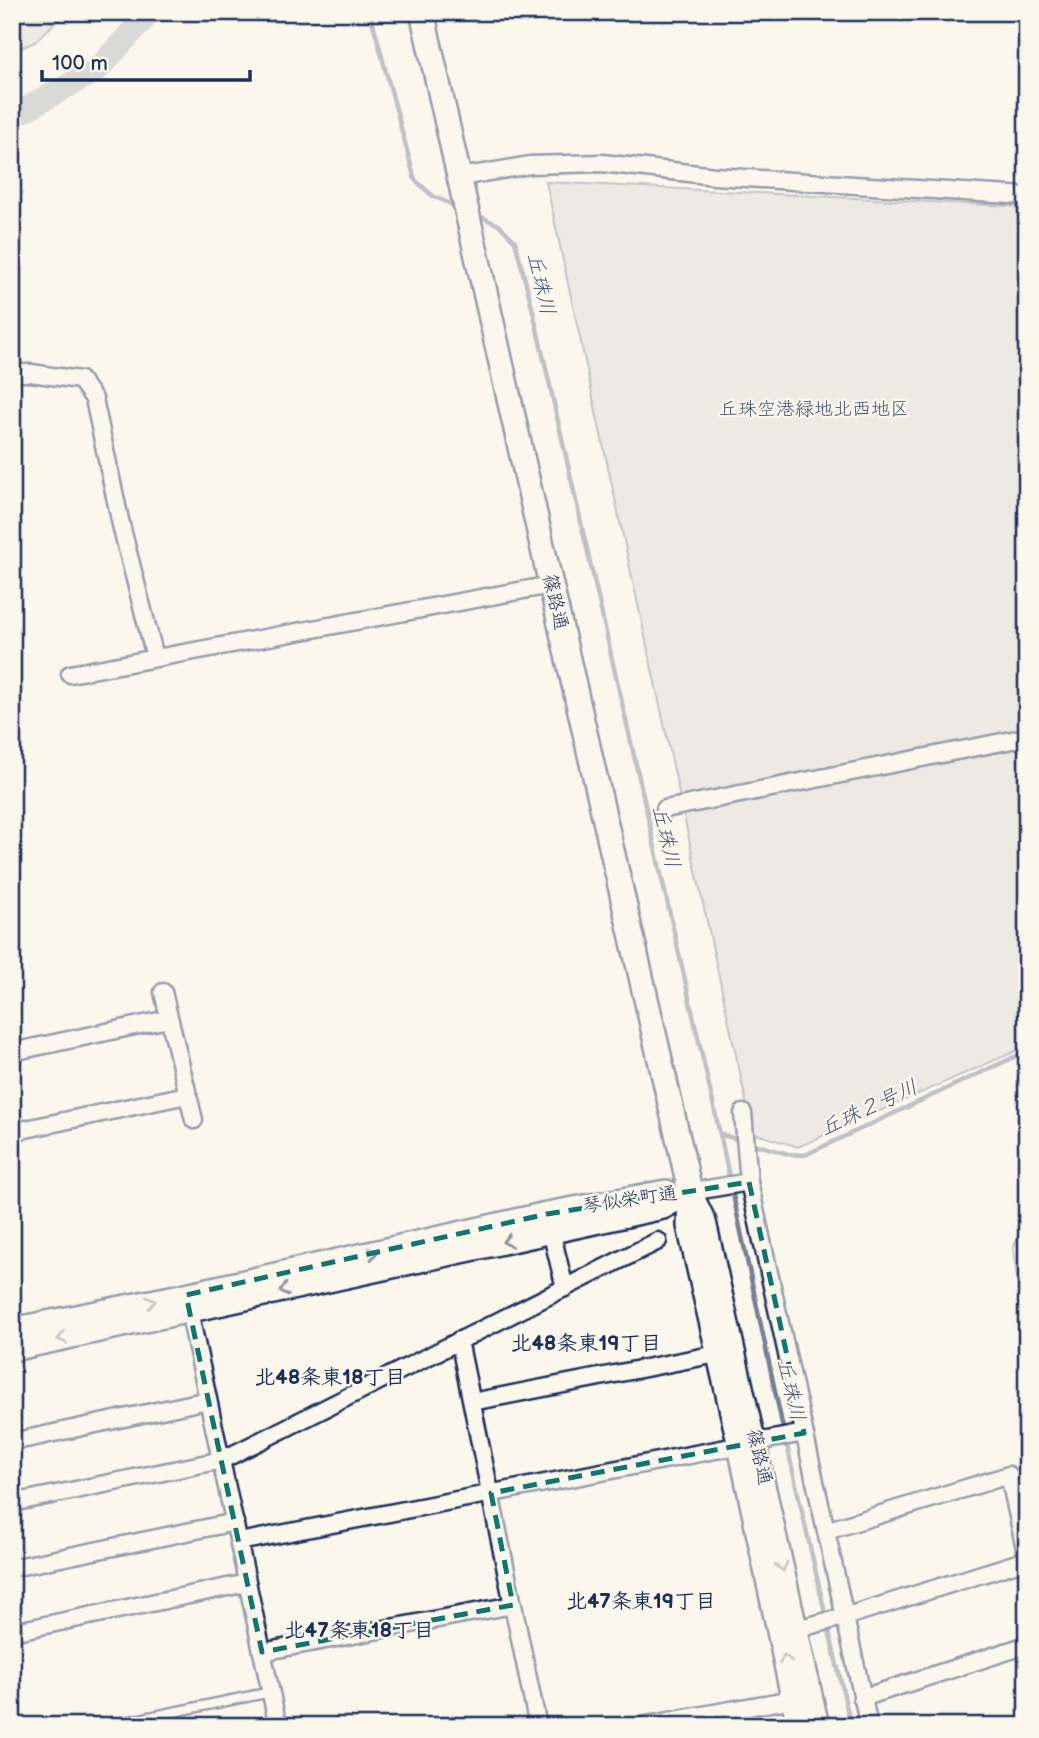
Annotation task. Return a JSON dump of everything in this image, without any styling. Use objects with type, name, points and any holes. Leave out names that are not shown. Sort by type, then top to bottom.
[{"type":"street","name":"篠路通","points":[[422,12],[690,1192],[704,1222],[726,1352],[796,1629],[817,1726]]},
{"type":"street","points":[[462,185],[530,164],[602,163],[715,176],[1027,196]]},
{"type":"street","points":[[12,373],[80,380],[94,399],[122,529],[155,657]]},
{"type":"street","points":[[70,674],[551,585]]},
{"type":"street","points":[[665,808],[1027,737]]},
{"type":"street","points":[[163,992],[194,1120]]},
{"type":"street","points":[[12,1052],[168,1018]]},
{"type":"street","points":[[12,1132],[187,1095]]},
{"type":"street","points":[[744,1120],[745,1183],[800,1433],[826,1531],[840,1618],[869,1726]]},
{"type":"street","points":[[690,1192],[745,1183]]},
{"type":"street","name":"琴似栄町通","points":[[12,1349],[187,1303],[549,1223],[658,1192],[690,1192]]},
{"type":"street","points":[[549,1223],[565,1288]]},
{"type":"street","points":[[12,1503],[222,1460],[658,1241]]},
{"type":"street","points":[[187,1303],[278,1726]]},
{"type":"street","name":"琴似栄町通","points":[[12,1331],[187,1303]]},
{"type":"street","points":[[459,1340],[538,1726]]},
{"type":"street","points":[[472,1402],[726,1352]]},
{"type":"street","points":[[12,1442],[208,1400]]},
{"type":"street","points":[[239,1542],[800,1433]]},
{"type":"street","name":"篠路通","points":[[748,1445],[799,1726]]},
{"type":"street","points":[[796,1629],[840,1618],[1027,1559],[1009,1475],[826,1531]]},
{"type":"street","points":[[12,1567],[235,1522]]},
{"type":"street","points":[[12,1632],[247,1583]]},
{"type":"street","points":[[262,1652],[513,1605]]},
{"type":"street","points":[[862,1698],[1027,1645]]},
{"type":"street","points":[[641,1726],[793,1699]]},
{"type":"lane","points":[[105,1726],[271,1692]]},
{"type":"highlighted area","points":[[749,1182],[804,1433],[491,1493],[513,1605],[262,1652],[186,1295],[547,1214]]},
{"type":"green space","points":[[12,12],[66,12],[35,42],[12,52]]},
{"type":"green space","name":"丘珠空港緑地北西地区","points":[[546,182],[1027,207],[1027,1046],[798,1147],[753,1133]]},
{"type":"green space","points":[[1027,1221],[1027,1309],[1019,1294],[1013,1248]]},
{"type":"waterway","points":[[12,117],[98,69],[150,12]]},
{"type":"waterway","name":"丘珠川","points":[[370,12],[415,180],[433,196],[459,208]]},
{"type":"waterway","name":"丘珠川","points":[[477,215],[499,225],[515,241],[532,307],[720,1134],[784,1433]]},
{"type":"waterway","name":"丘珠２号川","points":[[751,1143],[788,1154],[805,1155],[1027,1051]]},
{"type":"waterway","name":"丘珠２号川","points":[[720,1134],[742,1141]]},
{"type":"waterway","name":"丘珠川","points":[[786,1441],[826,1617]]},
{"type":"waterway","name":"丘珠川","points":[[828,1626],[851,1726]]},
{"type":"district","name":"北48条東19丁目","points":[[586,1343]]},
{"type":"district","name":"北48条東18丁目","points":[[330,1377]]},
{"type":"district","name":"北47条東19丁目","points":[[641,1601]]},
{"type":"district","name":"北47条東18丁目","points":[[359,1630]]}]
